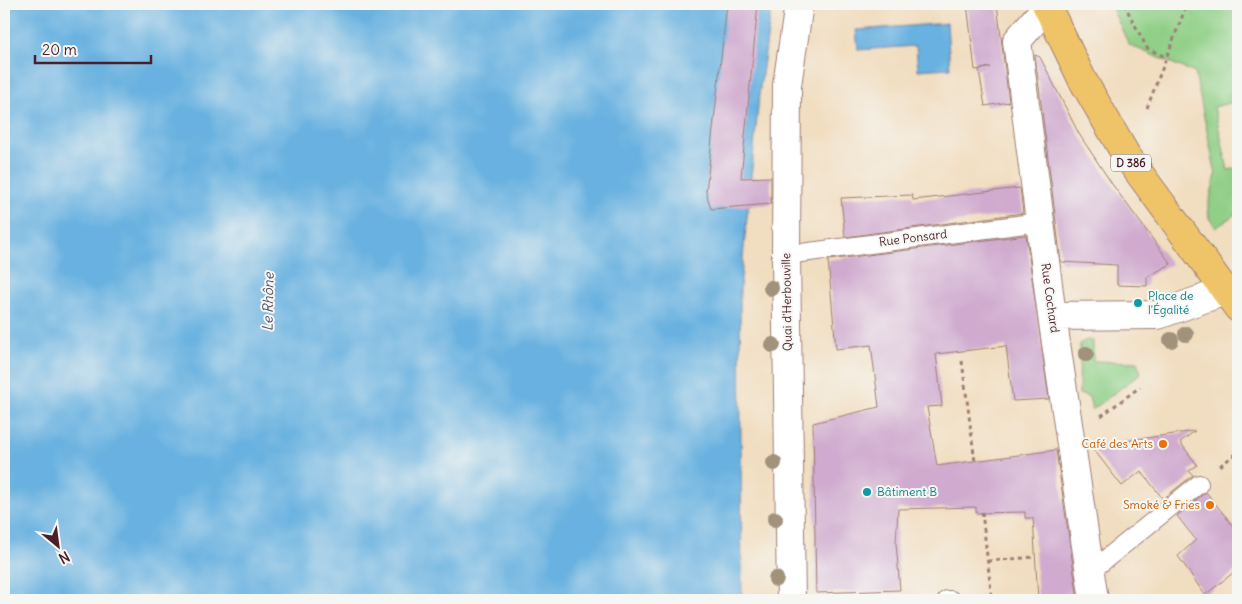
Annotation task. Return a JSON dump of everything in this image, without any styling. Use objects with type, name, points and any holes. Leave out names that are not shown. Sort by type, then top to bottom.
[{"type":"main road","name":"D 386","points":[[1047,5],[1082,79],[1122,148],[1231,299]]},
{"type":"street","name":"Quai d'Herbouville","points":[[791,600],[786,255],[787,85],[799,4]]},
{"type":"street","name":"Rue Cochard","points":[[1047,5],[1018,40],[1052,316],[1094,600]]},
{"type":"street","points":[[1052,316],[1158,315],[1231,299]]},
{"type":"lane","name":"Rue Ponsard","points":[[786,255],[1040,222]]},
{"type":"lane","points":[[1091,571],[1200,484]]},
{"type":"path","points":[[1124,4],[1147,48],[1165,57]]},
{"type":"path","points":[[1147,108],[1186,4]]},
{"type":"path","points":[[962,361],[975,462]]},
{"type":"path","points":[[1213,470],[1238,452]]},
{"type":"path","points":[[982,512],[992,600]]},
{"type":"path","points":[[988,561],[1035,557]]},
{"type":"green space","points":[[1110,4],[1238,4],[1238,101],[1214,107],[1228,170],[1238,168],[1238,212],[1216,228],[1209,218],[1208,205],[1216,175],[1195,73],[1129,45]]},
{"type":"green space","points":[[1086,340],[1093,341],[1093,361],[1137,362],[1141,373],[1092,410],[1089,397],[1079,394],[1080,344]]},
{"type":"water","name":"Le Rhône","points":[[4,4],[772,4],[760,88],[740,288],[742,600],[4,600]]},
{"type":"water","points":[[947,23],[950,68],[918,70],[916,46],[858,50],[856,30]]},
{"type":"building","points":[[727,4],[758,4],[741,178],[771,177],[771,204],[711,209],[706,192]]},
{"type":"building","points":[[967,4],[997,4],[1009,102],[985,106],[979,70],[991,67],[975,70]]},
{"type":"building","points":[[1035,55],[1040,57],[1079,134],[1112,184],[1171,264],[1147,277],[1147,286],[1117,285],[1117,265],[1061,262]]},
{"type":"building","points":[[1020,188],[1023,213],[845,237],[841,198],[912,195],[913,200]]},
{"type":"building","points":[[1026,235],[1049,399],[1013,401],[1006,346],[936,354],[942,406],[927,407],[937,466],[1056,450],[1078,600],[1038,600],[1033,518],[1025,518],[1025,512],[976,513],[976,507],[898,509],[896,543],[900,590],[816,593],[813,423],[879,407],[871,345],[836,349],[828,260]]},
{"type":"building","points":[[1195,431],[1180,442],[1197,465],[1189,471],[1193,475],[1163,499],[1141,471],[1122,486],[1091,446]]},
{"type":"building","points":[[1206,492],[1238,532],[1238,569],[1205,595],[1178,556],[1196,540],[1177,516]]},
{"type":"place","name":"Place de l'Égalité","points":[[1138,303]]},
{"type":"place","name":"Café des Arts","points":[[1163,444]]},
{"type":"place","name":"Bâtiment B","points":[[867,492]]},
{"type":"place","name":"Smoké & Fries","points":[[1210,505]]}]
